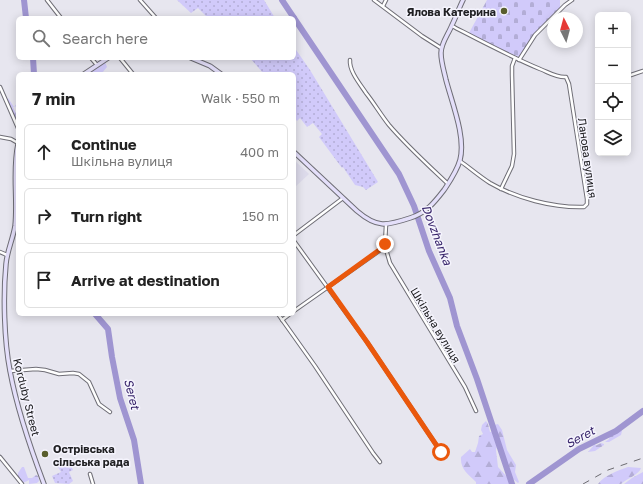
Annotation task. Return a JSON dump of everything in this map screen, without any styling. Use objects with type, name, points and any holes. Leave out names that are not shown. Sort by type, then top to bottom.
[{"type":"street","points":[[47,0],[59,16]]},
{"type":"street","points":[[140,0],[154,16]]},
{"type":"street","points":[[374,0],[422,36],[442,48]]},
{"type":"street","points":[[383,6],[386,0]]},
{"type":"street","points":[[296,154],[366,219],[374,223],[386,225],[414,217],[430,207],[448,184],[460,161],[460,133],[441,58],[442,48],[463,0]]},
{"type":"street","points":[[519,60],[536,35],[565,5],[572,0]]},
{"type":"street","name":"Ланова вулиця","points":[[452,26],[519,60],[562,78],[566,78],[570,84],[587,204],[584,207],[576,207],[534,201],[518,197],[489,182],[460,161]]},
{"type":"street","points":[[502,189],[512,166],[514,154],[512,66],[515,58]]},
{"type":"street","points":[[93,60],[97,65]]},
{"type":"street","points":[[87,72],[105,60]]},
{"type":"street","points":[[122,60],[131,72]]},
{"type":"street","points":[[196,60],[210,66],[218,72]]},
{"type":"street","points":[[350,60],[352,69],[388,124],[401,139],[448,184]]},
{"type":"street","points":[[631,75],[643,71]]},
{"type":"street","points":[[0,87],[16,123]]},
{"type":"street","points":[[0,137],[11,139],[16,142]]},
{"type":"street","name":"Korduby Street","points":[[16,158],[15,226],[7,255],[5,272],[6,319],[10,371],[30,446],[44,484]]},
{"type":"street","points":[[296,233],[343,198]]},
{"type":"street","points":[[296,310],[385,246],[386,225]]},
{"type":"street","points":[[296,244],[367,342],[441,452]]},
{"type":"street","name":"Шкільна вулиця","points":[[385,246],[390,263],[476,411]]},
{"type":"street","points":[[0,252],[7,255]]},
{"type":"street","points":[[279,316],[380,462]]},
{"type":"street","points":[[282,320],[287,316]]},
{"type":"street","points":[[10,371],[36,369],[59,374],[79,374],[89,382],[99,404],[110,412]]},
{"type":"street","points":[[0,457],[22,484]]},
{"type":"street","points":[[90,474],[93,484]]},
{"type":"shaded area","points":[[296,162],[309,174],[296,186]]},
{"type":"green space","points":[[177,0],[264,0],[274,16],[206,16],[198,8],[191,13]]},
{"type":"green space","points":[[487,0],[560,0],[560,8],[556,12],[547,12],[547,21],[533,36],[519,57],[495,47],[469,33]]},
{"type":"green space","points":[[296,50],[310,70],[378,182],[366,190],[363,187],[355,185],[319,137],[322,134],[313,123],[307,127],[300,118],[297,121],[296,120],[296,72],[262,72],[252,60],[296,60]]},
{"type":"green space","points":[[101,62],[105,62],[107,67],[103,72],[85,72]]},
{"type":"green space","points":[[8,98],[14,107],[16,120],[7,101]]},
{"type":"green space","points":[[486,421],[490,432],[494,425],[498,424],[502,430],[507,450],[516,465],[515,472],[519,482],[518,483],[513,479],[506,471],[497,446],[498,467],[516,484],[476,484],[476,482],[463,468],[461,457],[470,449],[472,452],[475,452],[479,436],[483,434],[481,430],[482,425]]},
{"type":"green space","points":[[618,430],[622,431],[621,435],[609,442],[605,442],[609,439],[610,435]]},
{"type":"green space","points":[[601,443],[604,445],[595,451],[588,452],[594,445]]},
{"type":"green space","points":[[69,462],[73,470],[69,472],[73,481],[69,484],[55,483],[52,476],[61,472],[58,467]]},
{"type":"green space","points":[[22,467],[24,467],[28,478],[32,478],[36,475],[38,476],[39,481],[37,483],[29,484],[29,480],[23,483],[18,479],[18,473]]},
{"type":"green space","points":[[628,467],[641,468],[638,473],[621,484],[598,484],[608,476]]},
{"type":"green space","points":[[643,472],[643,484],[624,484],[632,478]]},
{"type":"waterway","name":"Seret","points":[[24,0],[26,16]]},
{"type":"waterway","name":"Dovzhanka","points":[[282,0],[293,16]]},
{"type":"waterway","name":"Dovzhanka","points":[[296,21],[399,174],[414,206],[429,251],[450,298],[457,326],[477,379],[512,484]]},
{"type":"waterway","name":"Seret","points":[[33,60],[34,72]]},
{"type":"waterway","name":"Seret","points":[[97,316],[108,329],[120,398],[134,440],[141,484]]},
{"type":"waterway","name":"Seret","points":[[529,484],[579,449],[616,431],[643,411]]},
{"type":"railway","points":[[583,484],[608,470],[643,458]]},
{"type":"place","name":"Ялова Катерина","points":[[504,11]]},
{"type":"place","name":"Острівська сільська рада","points":[[45,454]]},
{"type":"route","points":[[385,244],[385,246],[328,287],[441,452]]}]
